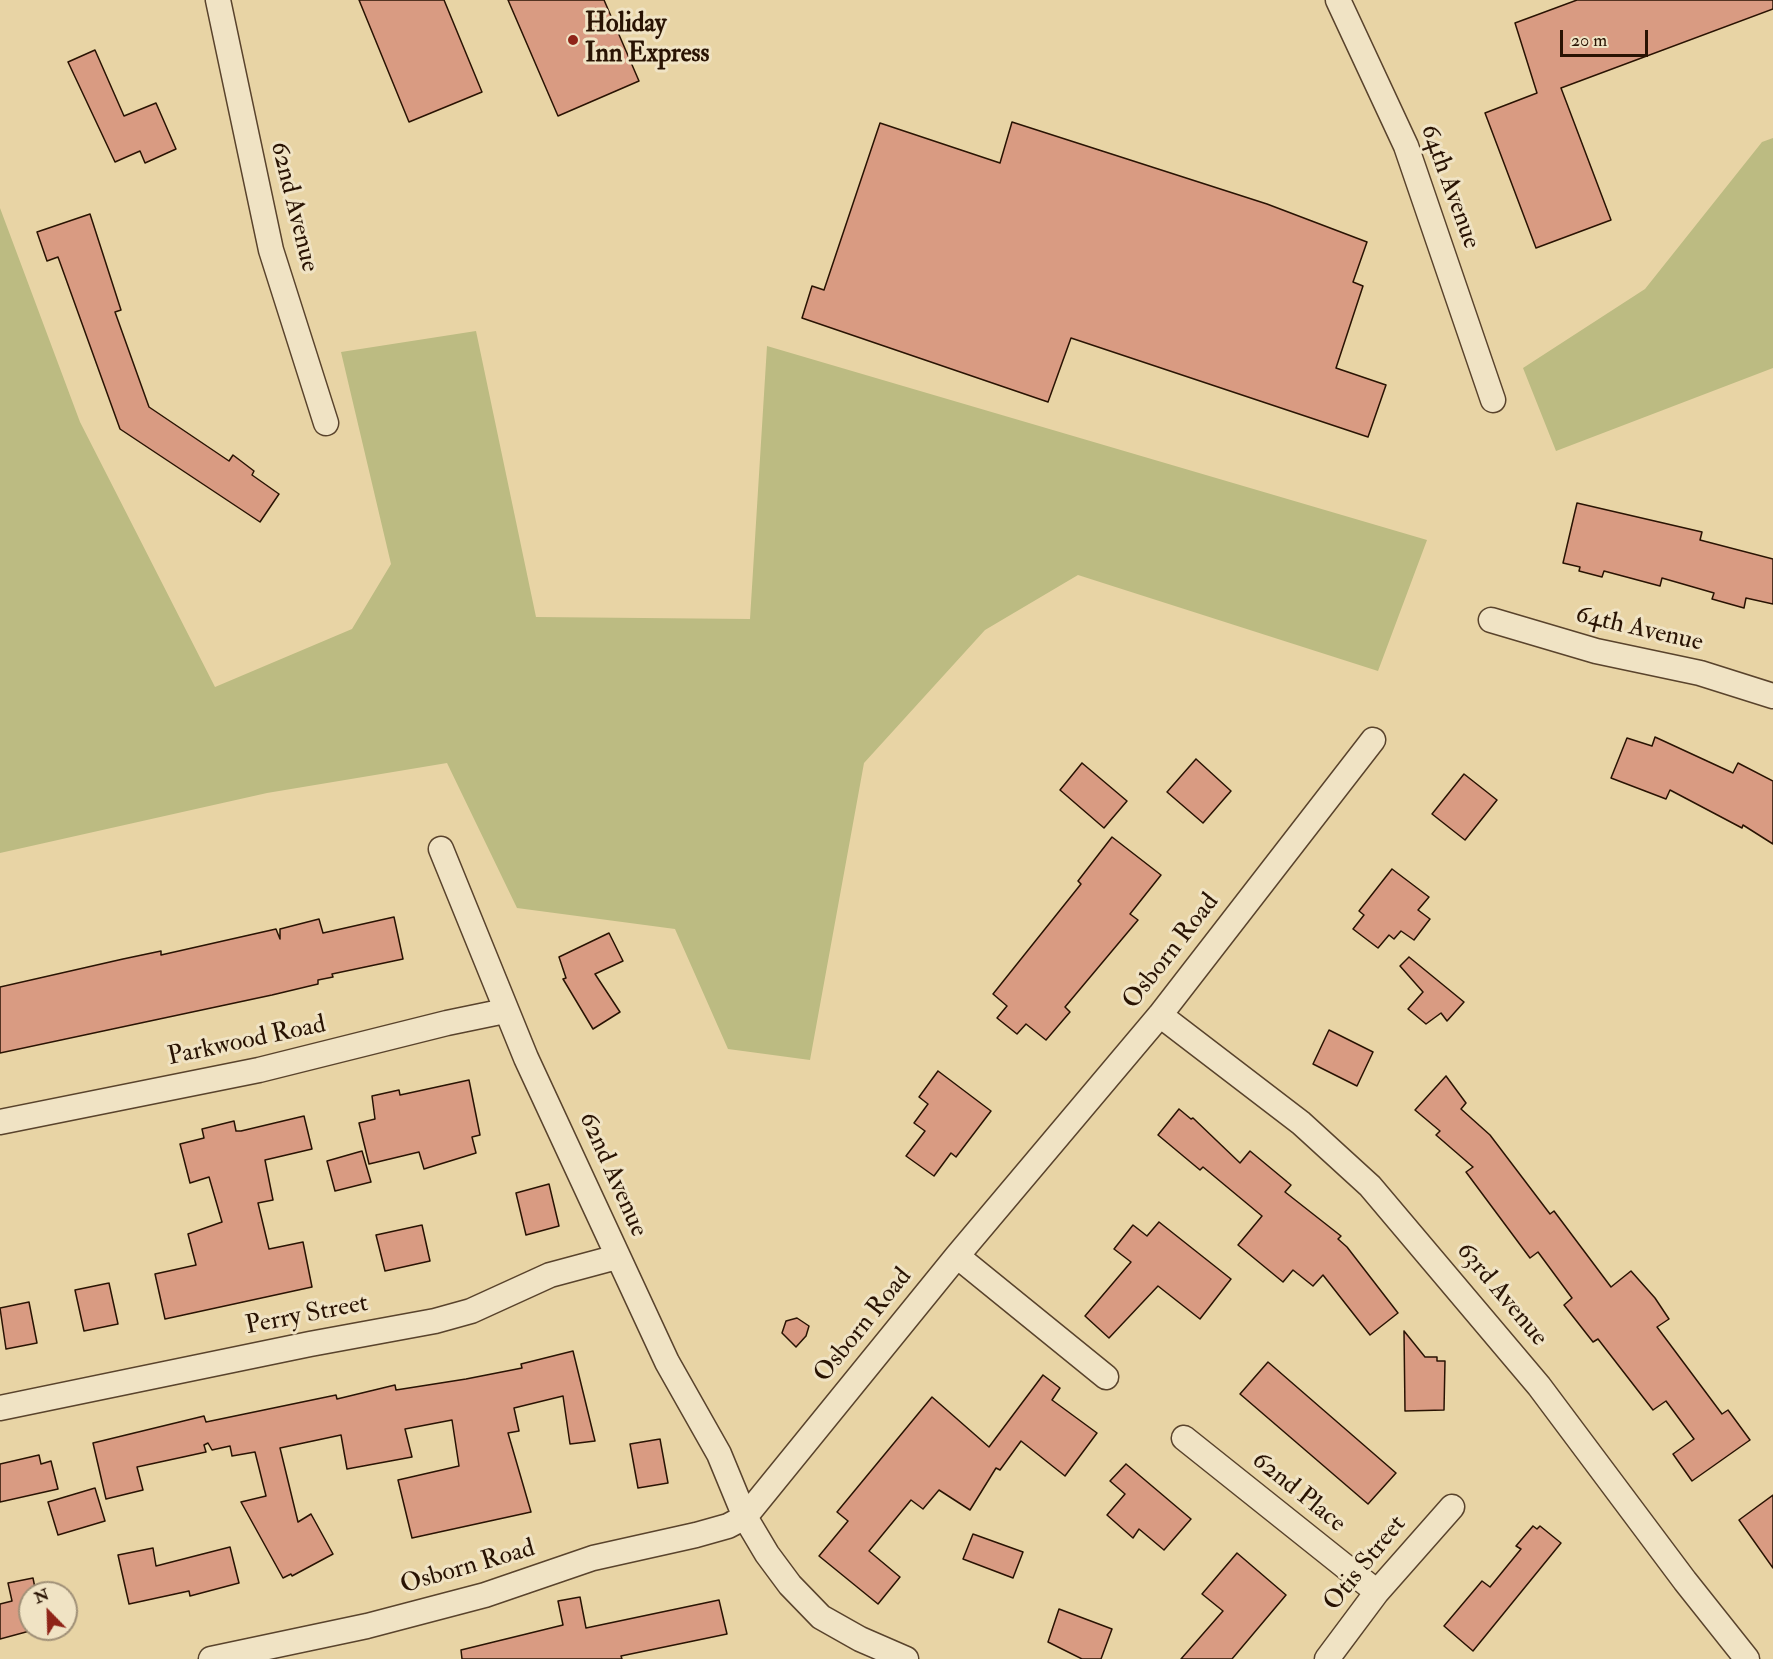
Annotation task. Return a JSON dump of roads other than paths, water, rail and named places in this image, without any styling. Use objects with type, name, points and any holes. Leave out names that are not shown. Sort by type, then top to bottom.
[{"type":"street","name":"62nd Avenue","points":[[218,0],[271,250],[326,423]]},
{"type":"street","name":"64th Avenue","points":[[1338,0],[1406,147],[1493,400]]},
{"type":"street","name":"64th Avenue","points":[[1491,620],[1596,651],[1700,673],[1773,696]]},
{"type":"street","name":"Osborn Road","points":[[211,1659],[367,1626],[548,1575],[592,1558],[728,1526],[745,1516],[957,1256],[1160,1015],[1373,740]]},
{"type":"street","name":"62nd Avenue","points":[[441,849],[505,1011],[617,1257],[668,1362],[719,1454],[745,1516],[767,1554],[790,1585],[821,1617],[860,1639],[906,1659]]},
{"type":"street","name":"Parkwood Road","points":[[0,1122],[259,1071],[447,1023],[505,1011]]},
{"type":"street","name":"63rd Avenue","points":[[1160,1015],[1301,1123],[1370,1186],[1539,1386],[1685,1581],[1747,1659]]},
{"type":"street","points":[[957,1256],[1106,1377]]},
{"type":"street","name":"Perry Street","points":[[0,1408],[310,1344],[435,1321],[471,1311],[550,1275],[617,1257]]},
{"type":"street","name":"62nd Place","points":[[1184,1438],[1377,1592]]},
{"type":"street","name":"Otis Street","points":[[1327,1659],[1377,1592],[1452,1507]]},
{"type":"place","name":"Holiday Inn Express","points":[[573,40]]}]
